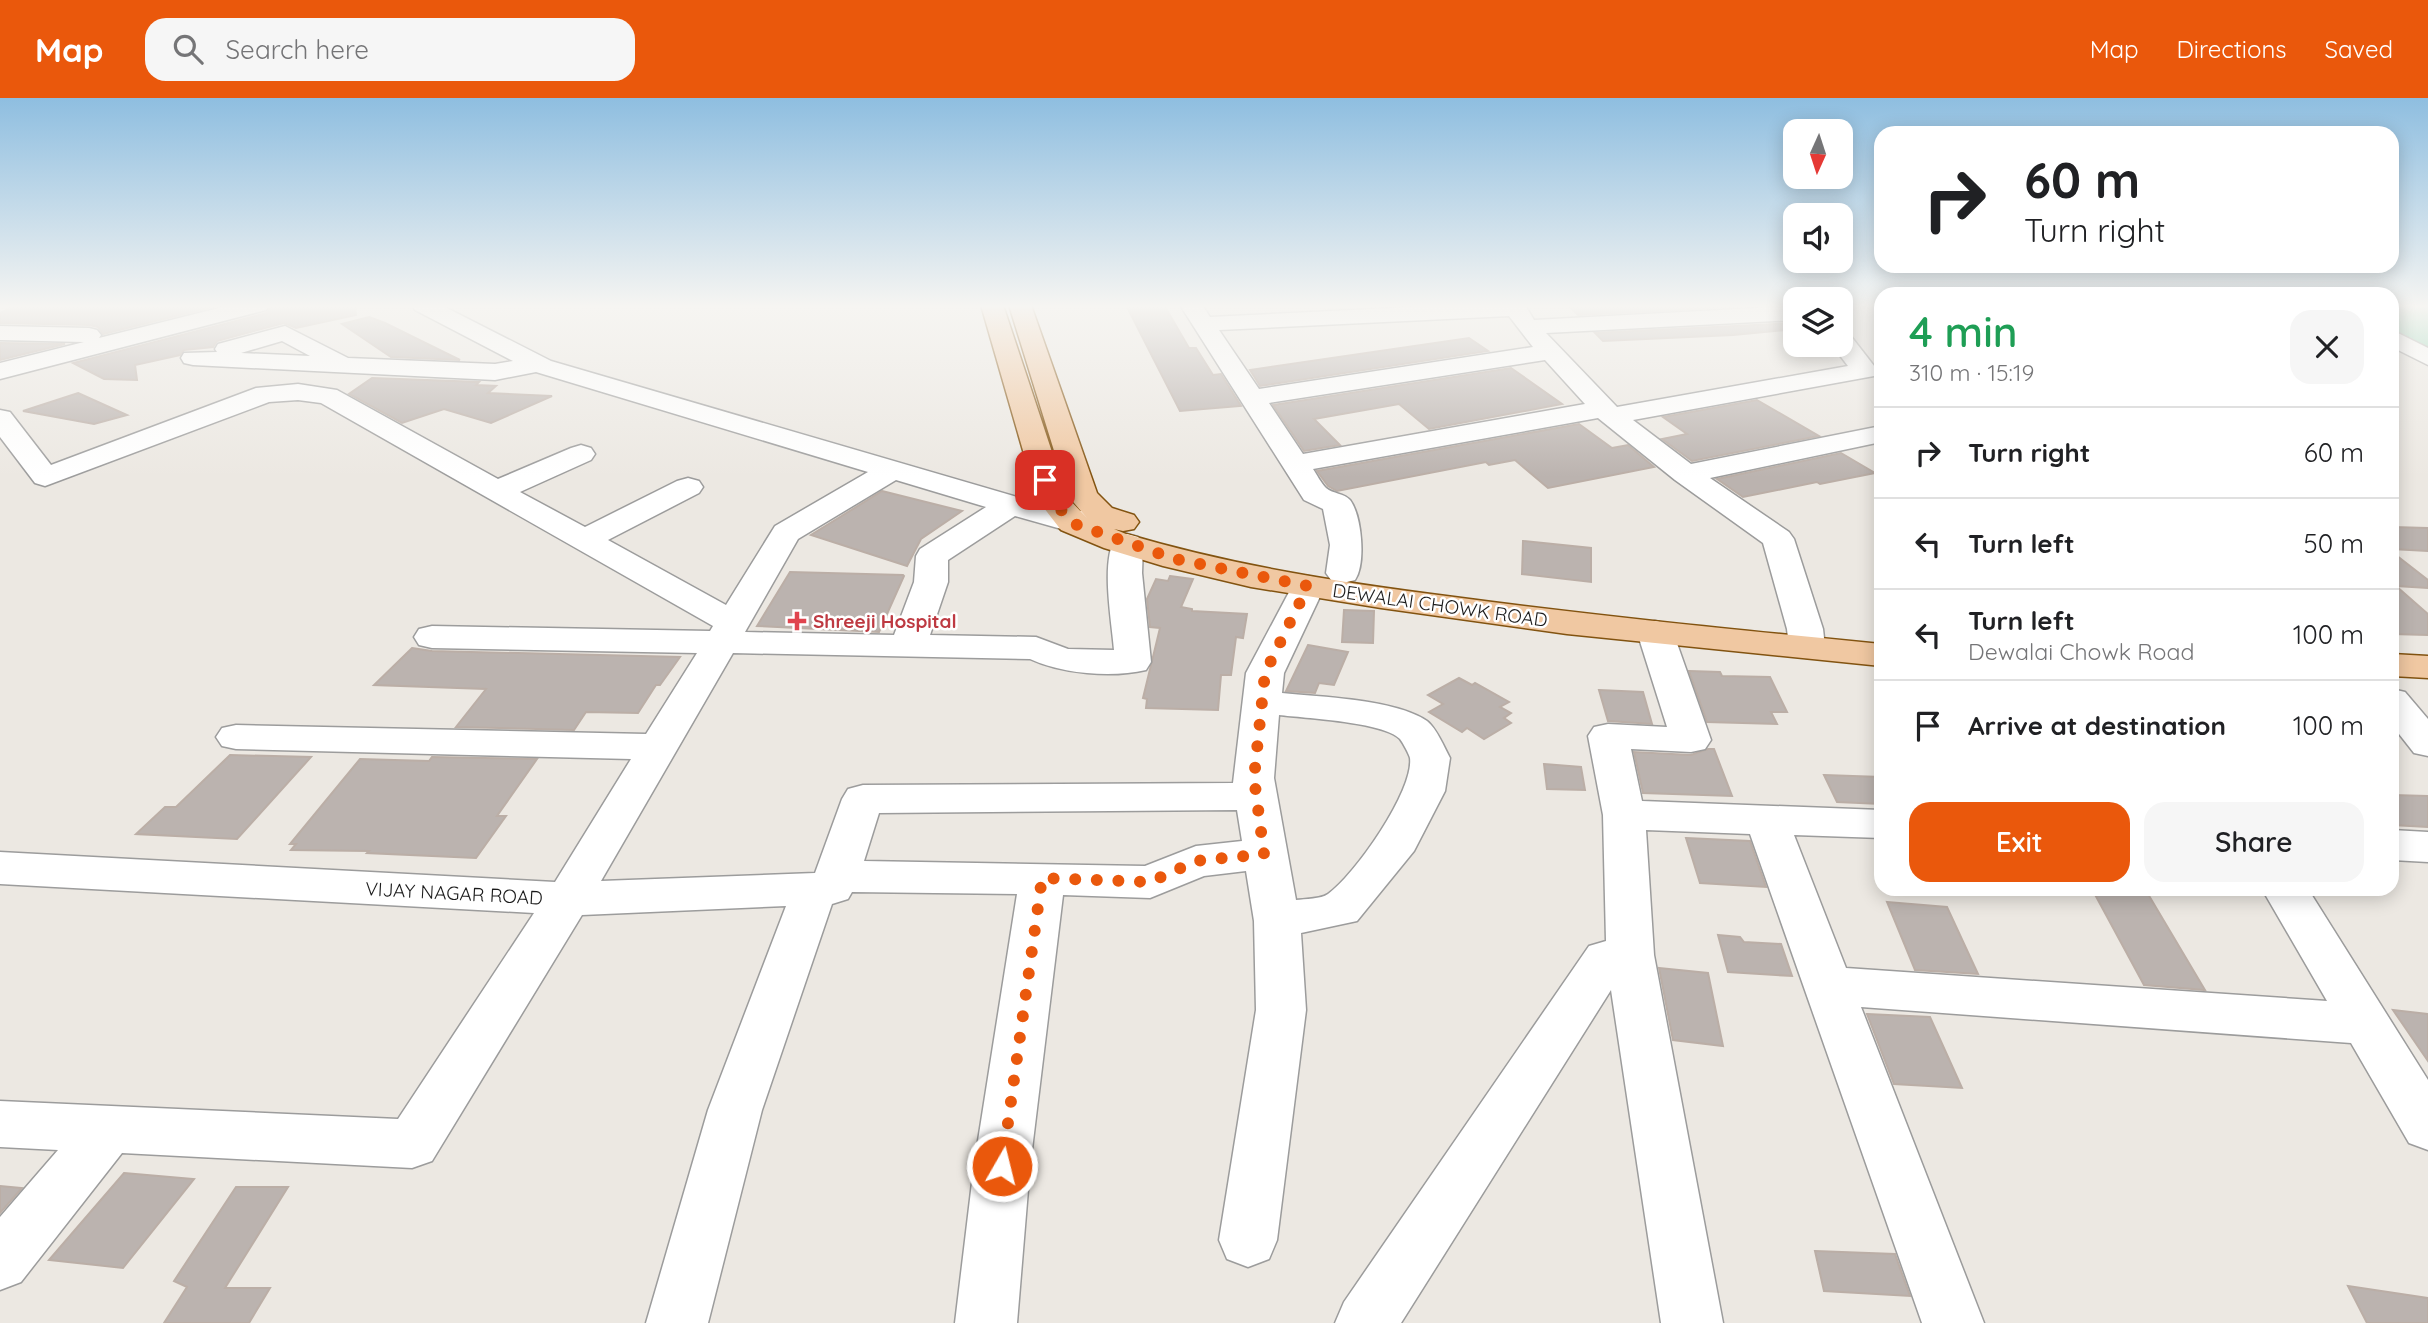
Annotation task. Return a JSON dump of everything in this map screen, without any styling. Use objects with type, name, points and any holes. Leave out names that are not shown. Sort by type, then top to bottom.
[{"type":"main road","points":[[1009,362],[1052,499],[1087,519]]},
{"type":"main road","points":[[1039,362],[1083,496],[1087,519]]},
{"type":"main road","name":"DEWALAI CHOWK ROAD","points":[[1087,519],[1127,544],[1175,559],[1326,580],[1567,622],[1655,632],[1806,638],[1874,634]]},
{"type":"main road","name":"DEWALAI CHOWK ROAD","points":[[1087,519],[1326,580],[1510,599],[1806,638],[1874,653]]},
{"type":"main road","points":[[2399,665],[2428,667]]},
{"type":"main road","points":[[2399,690],[2428,691]]},
{"type":"street","points":[[0,371],[34,362]]},
{"type":"street","points":[[280,362],[495,372],[540,364]]},
{"type":"street","points":[[340,362],[345,365]]},
{"type":"street","points":[[536,362],[1011,505],[1087,519]]},
{"type":"street","points":[[1228,362],[1315,494],[1337,504],[1346,545],[1265,673],[1254,778],[1264,854],[1277,921],[1281,1010],[1248,1240]]},
{"type":"street","points":[[1251,398],[1484,362]]},
{"type":"street","points":[[1560,362],[1607,413],[1685,474],[1778,539],[1806,638]]},
{"type":"street","points":[[1294,464],[1865,371],[1858,362]]},
{"type":"street","points":[[0,418],[45,477],[265,394],[298,392],[328,396],[584,540],[726,633]]},
{"type":"street","points":[[1685,474],[1874,435]]},
{"type":"street","points":[[497,491],[581,453]]},
{"type":"street","name":"VIJAY NAGAR ROAD","points":[[0,868],[568,899],[786,533],[892,470]]},
{"type":"street","points":[[584,540],[688,487]]},
{"type":"street","points":[[908,646],[931,582],[932,556],[1011,505]]},
{"type":"street","points":[[432,637],[726,633],[908,646],[1037,648],[1062,660],[1133,662],[1125,573],[1127,544]]},
{"type":"street","points":[[1655,632],[1691,740],[1608,736],[1624,815],[1630,955],[1692,1323]]},
{"type":"street","points":[[1262,702],[1352,712],[1396,721],[1415,731],[1430,758],[1424,791],[1392,851],[1341,909],[1277,921]]},
{"type":"street","points":[[2399,709],[2428,744]]},
{"type":"street","points":[[236,737],[658,747]]},
{"type":"street","points":[[677,1323],[735,1110],[825,884],[863,799],[1256,796]]},
{"type":"street","points":[[1624,815],[1874,824]]},
{"type":"street","points":[[1767,820],[1953,1323]]},
{"type":"street","points":[[2399,845],[2428,847]]},
{"type":"street","points":[[0,1124],[412,1144],[568,899],[825,884],[1042,878],[1150,882],[1196,861],[1264,854]]},
{"type":"street","points":[[986,1323],[1002,1166],[1042,878]]},
{"type":"street","points":[[2289,896],[2428,1127]]},
{"type":"street","points":[[1366,1323],[1606,959],[1630,955]]},
{"type":"street","points":[[1828,986],[2366,1024]]},
{"type":"street","points":[[0,1262],[109,1129]]},
{"type":"building","points":[[148,362],[135,365],[137,380],[104,379],[73,363]]},
{"type":"building","points":[[1155,362],[1205,362],[1213,375],[1221,374],[1241,406],[1180,411]]},
{"type":"building","points":[[1304,362],[1415,362],[1260,386],[1250,370]]},
{"type":"building","points":[[1511,368],[1562,404],[1429,429],[1399,404],[1314,419],[1340,445],[1304,451],[1273,405]]},
{"type":"building","points":[[372,378],[479,382],[476,385],[496,386],[488,393],[552,396],[491,423],[444,409],[402,423],[349,394]]},
{"type":"building","points":[[78,393],[127,415],[94,424],[23,411]]},
{"type":"building","points":[[1757,400],[1819,436],[1692,461],[1662,439],[1687,434],[1663,417]]},
{"type":"building","points":[[1579,424],[1612,448],[1628,445],[1654,467],[1548,488],[1515,460],[1489,465],[1486,462],[1337,491],[1328,486],[1317,471]]},
{"type":"building","points":[[1841,453],[1874,472],[1743,497],[1717,479]]},
{"type":"building","points":[[882,491],[962,511],[921,539],[907,566],[811,535]]},
{"type":"building","points":[[2399,527],[2428,528],[2428,551],[2399,549]]},
{"type":"building","points":[[1523,541],[1591,548],[1591,582],[1522,574]]},
{"type":"building","points":[[2399,557],[2428,580],[2428,588],[2399,586]]},
{"type":"building","points":[[790,572],[904,576],[879,632],[757,626]]},
{"type":"building","points":[[1170,576],[1193,579],[1181,607],[1192,611],[1247,614],[1243,638],[1236,637],[1231,675],[1221,675],[1218,710],[1146,708],[1147,699],[1143,698],[1160,628],[1150,627],[1147,599],[1156,579],[1168,581]]},
{"type":"building","points":[[2399,589],[2428,614],[2428,635],[2399,634]]},
{"type":"building","points":[[1344,610],[1374,611],[1373,643],[1342,642]]},
{"type":"building","points":[[1308,645],[1348,652],[1334,685],[1319,683],[1315,693],[1286,691]]},
{"type":"building","points":[[412,648],[432,651],[680,657],[660,685],[656,685],[638,713],[586,712],[574,730],[456,727],[486,689],[374,685]]},
{"type":"building","points":[[1689,671],[1720,672],[1722,676],[1770,677],[1787,712],[1771,712],[1777,724],[1707,722]]},
{"type":"building","points":[[1459,678],[1472,685],[1475,683],[1509,702],[1500,707],[1511,713],[1504,718],[1511,723],[1484,739],[1467,728],[1462,732],[1429,712],[1443,704],[1428,695]]},
{"type":"building","points":[[1599,690],[1643,692],[1652,724],[1608,721]]},
{"type":"building","points":[[1714,749],[1732,796],[1643,793],[1634,752],[1691,755]]},
{"type":"building","points":[[230,755],[311,757],[237,839],[136,834],[165,807],[176,807]]},
{"type":"building","points":[[432,757],[537,759],[497,816],[506,816],[476,858],[367,853],[369,851],[291,850],[296,844],[290,844],[360,759],[429,761]]},
{"type":"building","points":[[1544,764],[1581,767],[1585,790],[1547,789]]},
{"type":"building","points":[[1824,775],[1874,777],[1874,804],[1837,802]]},
{"type":"building","points":[[2399,795],[2428,796],[2428,827],[2399,825]]},
{"type":"building","points":[[1686,838],[1750,841],[1766,887],[1700,883]]},
{"type":"building","points":[[2096,896],[2149,896],[2205,990],[2144,985]]},
{"type":"building","points":[[1887,902],[1947,907],[1978,974],[1915,970]]},
{"type":"building","points":[[1718,935],[1740,937],[1744,942],[1781,944],[1792,976],[1728,972]]},
{"type":"building","points":[[1659,968],[1708,973],[1723,1046],[1673,1040]]},
{"type":"building","points":[[2393,1010],[2428,1014],[2428,1061]]},
{"type":"building","points":[[1867,1014],[1930,1017],[1962,1088],[1894,1084]]},
{"type":"building","points":[[124,1173],[194,1179],[123,1268],[49,1260]]},
{"type":"building","points":[[0,1186],[22,1188],[0,1213]]},
{"type":"building","points":[[236,1187],[288,1187],[225,1288],[270,1288],[249,1323],[164,1323],[187,1287],[174,1281]]},
{"type":"building","points":[[1815,1251],[1895,1254],[1910,1296],[1824,1291]]},
{"type":"building","points":[[2348,1286],[2428,1298],[2428,1323],[2367,1323]]},
{"type":"place","name":"Shreeji Hospital","points":[[797,621]]},
{"type":"route","points":[[1002,1166],[1042,878],[1150,882],[1196,861],[1264,854],[1254,778],[1265,673],[1308,586],[1175,559],[1115,541],[1072,523],[1052,499],[1045,480]]}]
